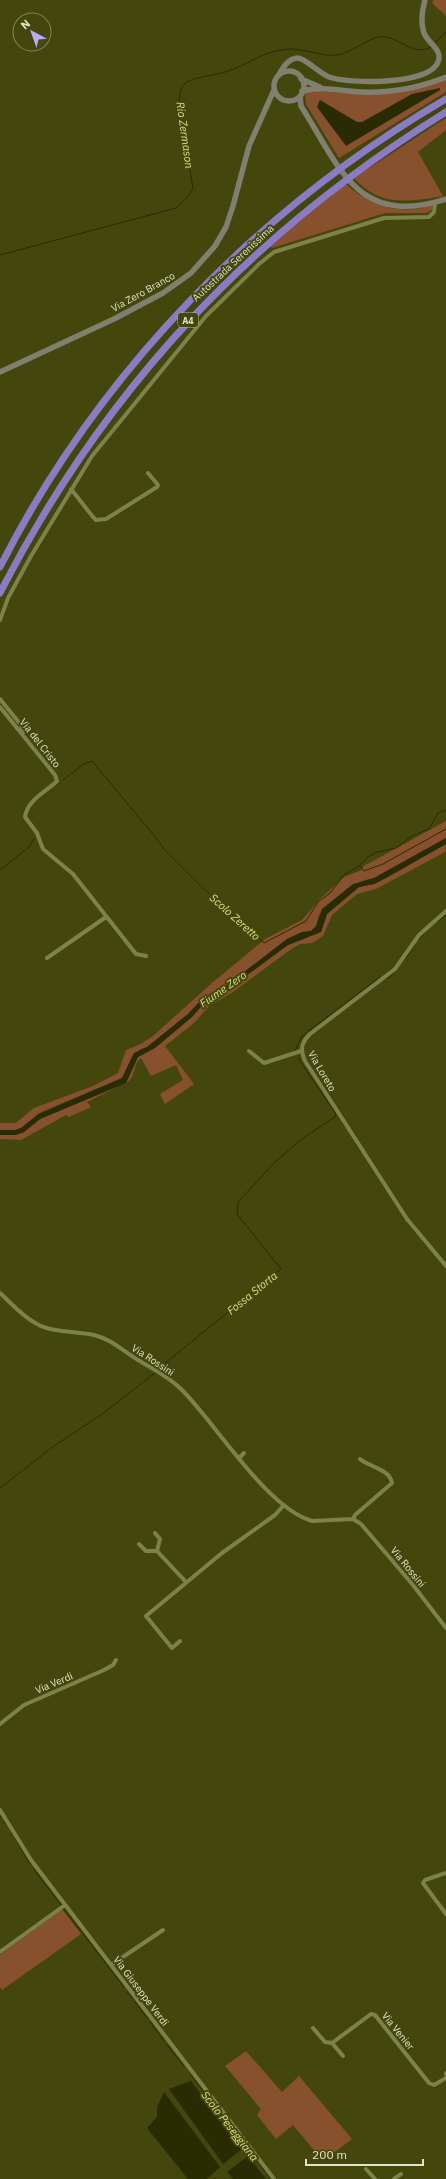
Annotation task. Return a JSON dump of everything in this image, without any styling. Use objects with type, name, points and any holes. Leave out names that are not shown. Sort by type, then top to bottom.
[{"type":"highway","name":"Autostrada Serenissima","points":[[0,567],[38,500],[74,444],[126,375],[188,304],[245,248],[320,184],[382,139],[446,99]]},
{"type":"highway","name":"Autostrada Serenissima","points":[[0,593],[48,505],[84,451],[134,382],[191,318],[232,276],[310,207],[358,170],[446,112]]},
{"type":"main road","points":[[301,106],[281,99],[274,90],[274,84],[278,76],[287,64],[294,59],[302,59],[321,73],[336,79],[369,82],[391,81],[411,77],[432,70],[438,60],[438,52],[428,40],[422,24],[422,13],[425,0]]},
{"type":"main road","points":[[294,59],[292,65],[295,73],[301,79],[322,88],[362,92],[389,92],[420,86],[446,77]]},
{"type":"main road","points":[[278,76],[287,72],[295,73]]},
{"type":"main road","points":[[301,79],[301,106],[351,184],[366,196],[380,203],[397,207],[414,207],[446,200]]},
{"type":"main road","points":[[290,101],[301,94],[322,88]]},
{"type":"main road","name":"Via Zero Branco","points":[[0,372],[114,319],[163,294],[191,274],[214,246],[226,227],[234,206],[249,146],[274,90]]},
{"type":"main road","points":[[267,107],[281,99]]},
{"type":"street","points":[[0,620],[8,598],[31,556],[92,456],[206,316],[269,254],[384,218],[429,217],[434,212],[435,203]]},
{"type":"street","points":[[71,489],[96,520],[106,519],[157,487],[158,485],[148,473]]},
{"type":"street","points":[[0,700],[21,725],[23,734]]},
{"type":"street","name":"Via del Cristo","points":[[0,707],[23,734],[57,781],[28,806],[25,817],[37,833],[43,849],[73,874],[136,954],[146,956]]},
{"type":"street","name":"Via Loreto","points":[[446,911],[419,935],[395,969],[310,1034],[304,1040],[301,1052],[304,1060],[336,1111],[407,1219],[446,1266]]},
{"type":"street","points":[[47,958],[106,917]]},
{"type":"street","points":[[249,1051],[264,1063],[301,1052]]},
{"type":"street","name":"Via Rossini","points":[[0,1293],[37,1324],[94,1335],[108,1340],[157,1371],[181,1389],[239,1458],[271,1494],[284,1505],[306,1519],[312,1521],[353,1519],[369,1532],[446,1628]]},
{"type":"street","points":[[239,1458],[244,1453]]},
{"type":"street","points":[[353,1519],[355,1515],[392,1483],[391,1478],[379,1468],[365,1463],[360,1459]]},
{"type":"street","points":[[180,1642],[172,1648],[146,1616],[186,1582],[284,1505]]},
{"type":"street","points":[[155,1533],[160,1539],[157,1551]]},
{"type":"street","points":[[139,1544],[146,1551],[157,1551],[186,1582]]},
{"type":"street","name":"Via Verdi","points":[[0,1724],[24,1705],[104,1670],[113,1665],[116,1660]]},
{"type":"street","name":"Via Giuseppe Verdi","points":[[0,1810],[31,1860],[274,2179]]},
{"type":"street","points":[[446,1873],[425,1880],[423,1883],[446,1914]]},
{"type":"street","points":[[0,1952],[65,1905]]},
{"type":"street","points":[[112,1965],[163,1930]]},
{"type":"street","name":"Via Venier","points":[[332,2043],[371,2014],[375,2015],[429,2083],[434,2085],[446,2078]]},
{"type":"street","points":[[313,2028],[325,2042],[332,2043],[343,2056]]},
{"type":"street","points":[[366,2168],[375,2179]]},
{"type":"street","points":[[394,2179],[401,2174]]},
{"type":"shaded area","points":[[434,0],[446,0],[446,16],[432,3]]},
{"type":"shaded area","points":[[446,79],[446,92],[339,158],[306,104],[305,93],[310,90],[379,94],[412,89]]},
{"type":"shaded area","points":[[446,118],[446,130],[418,152],[443,196],[406,201],[384,198],[374,194],[354,178]]},
{"type":"shaded area","points":[[346,184],[365,198],[386,207],[408,209],[432,205],[432,210],[426,213],[385,213],[272,248],[270,245]]},
{"type":"shaded area","points":[[446,821],[446,838],[374,878],[365,880],[319,915],[316,926],[311,931],[302,932],[287,939],[222,989],[204,997],[188,1014],[147,1047],[137,1052],[131,1059],[122,1078],[39,1113],[21,1128],[15,1130],[0,1130],[0,1123],[16,1123],[34,1108],[93,1086],[118,1073],[126,1050],[141,1044],[153,1036],[212,983],[265,939],[302,920],[320,899],[344,877],[362,870],[364,866]]},
{"type":"shaded area","points":[[446,844],[445,852],[376,889],[357,894],[332,915],[323,936],[312,943],[300,944],[290,950],[233,992],[209,1006],[194,1023],[165,1046],[194,1084],[165,1104],[160,1094],[183,1080],[176,1065],[151,1076],[141,1058],[136,1064],[132,1077],[126,1083],[138,1057],[155,1048],[192,1017],[205,1002],[220,995],[288,945],[321,932],[327,914],[359,887],[374,884]]},
{"type":"shaded area","points":[[119,1086],[87,1102],[91,1107],[69,1117],[66,1115],[21,1140],[0,1139],[0,1135],[16,1135],[24,1132],[40,1119]]},
{"type":"shaded area","points":[[62,1909],[81,1934],[2,1990],[0,1987],[0,1955]]},
{"type":"shaded area","points":[[246,2051],[282,2092],[299,2076],[352,2139],[323,2161],[293,2125],[276,2139],[257,2115],[261,2109],[225,2066]]},
{"type":"water","points":[[440,88],[440,90],[346,146],[317,107],[320,100],[357,122],[362,122],[412,94]]},
{"type":"water","name":"Fiume Zero","points":[[446,838],[446,844],[386,878],[374,884],[359,887],[327,914],[321,932],[288,945],[220,995],[205,1002],[192,1017],[155,1048],[138,1057],[126,1083],[40,1119],[24,1132],[16,1135],[0,1135],[0,1130],[15,1130],[21,1128],[39,1114],[122,1078],[134,1053],[147,1047],[188,1014],[204,997],[222,989],[287,939],[302,932],[311,931],[316,926],[322,909],[353,884],[374,878]]},
{"type":"water","points":[[191,2081],[242,2149],[223,2164],[169,2089]]},
{"type":"water","points":[[164,2092],[220,2167],[207,2179],[188,2179],[147,2128],[157,2117],[157,2107]]},
{"type":"water","points":[[248,2156],[266,2179],[233,2179],[227,2172]]},
{"type":"waterway","name":"Rio Zermason","points":[[435,43],[446,32]]},
{"type":"waterway","name":"Rio Zermason","points":[[0,255],[176,208],[188,197],[193,188],[179,104],[181,89],[187,82],[197,78],[226,72],[265,54],[279,50],[294,49],[325,55],[337,55],[379,37],[386,37],[418,50],[424,50],[431,47]]},
{"type":"waterway","name":"Scolo Zeretto","points":[[63,780],[84,764],[92,761],[164,849],[202,887],[264,943],[306,921],[318,902],[330,893],[344,875],[359,866],[368,857],[377,852],[396,848],[412,836],[429,829],[438,813],[446,810]]},
{"type":"waterway","points":[[360,866],[364,871],[383,864],[446,829]]},
{"type":"waterway","name":"Scolo Zeretto","points":[[0,870],[29,847],[34,839]]},
{"type":"waterway","name":"Fossa Storta","points":[[437,922],[446,915]]},
{"type":"waterway","name":"Fossa Storta","points":[[417,941],[427,930]]},
{"type":"waterway","name":"Fossa Storta","points":[[406,958],[415,944]]},
{"type":"waterway","name":"Fossa Storta","points":[[385,978],[389,978],[394,973]]},
{"type":"waterway","name":"Fossa Storta","points":[[295,1051],[302,1036],[380,977]]},
{"type":"waterway","name":"Fossa Storta","points":[[158,1369],[281,1269],[237,1214],[238,1202],[275,1162],[302,1139],[335,1117],[336,1114],[298,1058]]},
{"type":"waterway","name":"Fossa Storta","points":[[0,1488],[54,1446],[105,1412],[156,1372]]},
{"type":"waterway","name":"Scolo Peseggiana","points":[[3,1821],[7,1825]]},
{"type":"waterway","name":"Scolo Peseggiana","points":[[10,1829],[30,1864]]},
{"type":"waterway","name":"Scolo Peseggiana","points":[[33,1868],[61,1905]]},
{"type":"waterway","name":"Scolo Peseggiana","points":[[64,1909],[124,1987]]},
{"type":"waterway","name":"Scolo Peseggiana","points":[[127,1992],[132,1998]]},
{"type":"waterway","name":"Scolo Peseggiana","points":[[134,2001],[148,2019]]},
{"type":"waterway","name":"Scolo Peseggiana","points":[[150,2022],[164,2041]]},
{"type":"waterway","name":"Scolo Peseggiana","points":[[166,2044],[184,2066]]},
{"type":"waterway","name":"Scolo Peseggiana","points":[[190,2074],[271,2179]]}]
